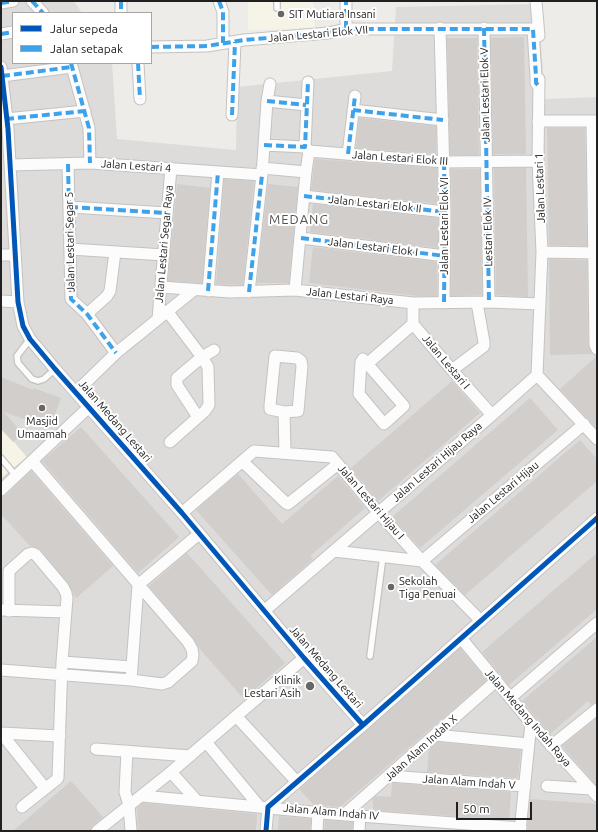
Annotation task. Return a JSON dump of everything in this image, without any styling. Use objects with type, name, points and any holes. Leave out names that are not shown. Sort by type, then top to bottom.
[{"type":"street","points":[[1,3],[13,1]]},
{"type":"street","points":[[32,1],[42,12]]},
{"type":"street","points":[[121,1],[121,12]]},
{"type":"street","points":[[219,1],[223,12],[223,43]]},
{"type":"street","points":[[346,1],[346,29]]},
{"type":"street","name":"Jalan Lestari 1","points":[[536,1],[539,86],[538,161],[542,252],[537,374]]},
{"type":"street","name":"Jalan Lestari Elok VI","points":[[440,28],[445,212],[444,303]]},
{"type":"street","name":"Jalan Lestari Elok V","points":[[484,28],[486,162]]},
{"type":"street","name":"Jalan Lestari Elok VII","points":[[152,47],[207,46],[223,43],[328,33],[346,29],[534,29],[536,83],[539,86]]},
{"type":"street","points":[[1,34],[12,32]]},
{"type":"street","points":[[232,115],[235,42]]},
{"type":"street","points":[[138,64],[140,99]]},
{"type":"street","points":[[2,78],[72,65],[89,128],[90,163]]},
{"type":"street","name":"Jalan Medang Lestari","points":[[2,78],[5,126],[10,165],[14,255],[18,302],[22,323],[30,339],[182,513],[304,658],[363,725]]},
{"type":"street","points":[[296,290],[306,172],[306,105],[308,82]]},
{"type":"street","points":[[249,292],[262,172],[267,101],[270,84]]},
{"type":"street","points":[[348,154],[355,96]]},
{"type":"street","points":[[267,101],[306,105]]},
{"type":"street","points":[[353,110],[443,120]]},
{"type":"street","points":[[5,126],[85,111]]},
{"type":"street","points":[[538,122],[594,121],[595,345],[597,349]]},
{"type":"street","name":"Jalan Lestari Elok III","points":[[264,145],[444,162],[538,161]]},
{"type":"street","name":"Lestari Elok IV","points":[[486,162],[489,302]]},
{"type":"street","name":"Jalan Lestari 4","points":[[10,165],[90,163],[218,172],[306,172]]},
{"type":"street","name":"Jalan Lestari Segar 5","points":[[68,164],[72,299],[86,314],[116,353]]},
{"type":"street","name":"Jalan Lestari Segar Raya","points":[[158,319],[171,168]]},
{"type":"street","points":[[208,291],[218,172]]},
{"type":"street","name":"Jalan Lestari Elok II","points":[[304,196],[445,212]]},
{"type":"street","points":[[70,207],[167,213]]},
{"type":"street","name":"Jalan Lestari Elok I","points":[[301,238],[445,256]]},
{"type":"street","points":[[70,249],[164,256]]},
{"type":"street","points":[[86,314],[107,296],[110,291],[115,252]]},
{"type":"street","points":[[542,252],[595,253]]},
{"type":"street","points":[[1,255],[14,255]]},
{"type":"street","name":"Jalan Lestari Raya","points":[[161,287],[208,291],[249,292],[296,290],[413,303],[489,302],[540,304]]},
{"type":"street","name":"Jalan Lestari Segar Raya","points":[[76,392],[116,353],[194,290]]},
{"type":"street","points":[[1,302],[18,302]]},
{"type":"street","points":[[367,364],[413,324],[413,303]]},
{"type":"street","points":[[452,370],[484,346],[477,303]]},
{"type":"street","points":[[167,311],[208,367],[209,405],[208,408],[170,442]]},
{"type":"street","name":"Jalan Lestari I","points":[[413,324],[492,415]]},
{"type":"street","points":[[198,417],[177,385],[177,382],[178,378],[202,357],[214,350]]},
{"type":"street","points":[[275,356],[297,358],[301,361],[302,366],[299,410],[297,412],[284,412],[270,409],[275,356]]},
{"type":"street","points":[[363,359],[367,364],[404,406],[384,424],[382,424],[359,394],[361,362],[363,359]]},
{"type":"street","points":[[537,374],[597,438]]},
{"type":"street","name":"Jalan Lestari Hijau Raya","points":[[264,611],[492,415],[537,374]]},
{"type":"street","points":[[1,490],[89,407]]},
{"type":"street","points":[[284,412],[285,452]]},
{"type":"street","name":"Jalan Lestari Hijau","points":[[422,560],[584,424]]},
{"type":"street","name":"Jalan Lestari Hijau I","points":[[182,513],[255,450],[332,457],[378,512],[481,621]]},
{"type":"street","points":[[1,670],[131,680],[162,684],[168,682],[192,661],[193,655],[192,649],[188,642],[32,461]]},
{"type":"street","points":[[242,461],[288,504],[338,464]]},
{"type":"street","points":[[263,806],[297,782],[597,518]]},
{"type":"street","points":[[131,680],[138,585],[199,534]]},
{"type":"street","points":[[334,551],[422,560]]},
{"type":"street","points":[[22,807],[58,778],[62,662],[66,612],[66,593],[36,555],[32,553],[28,554],[9,571],[5,611],[66,612]]},
{"type":"street","points":[[510,698],[597,623]]},
{"type":"street","name":"Jalan Medang Indah Raya","points":[[461,638],[531,723],[594,792]]},
{"type":"street","points":[[97,831],[171,772],[304,658]]},
{"type":"street","points":[[62,662],[132,667]]},
{"type":"street","name":"Jalan Alam Indah X","points":[[345,814],[496,681]]},
{"type":"street","points":[[551,746],[597,709]]},
{"type":"street","points":[[236,716],[297,782]]},
{"type":"street","points":[[520,829],[531,723]]},
{"type":"street","points":[[1,733],[60,736]]},
{"type":"street","points":[[1,733],[45,788]]},
{"type":"street","points":[[435,735],[529,744]]},
{"type":"street","points":[[206,742],[263,806],[266,831]]},
{"type":"street","points":[[96,749],[190,756]]},
{"type":"street","points":[[127,751],[125,792],[129,805],[131,831]]},
{"type":"street","points":[[171,772],[197,801]]},
{"type":"street","name":"Jalan Alam Indah V","points":[[389,776],[525,786]]},
{"type":"street","points":[[547,786],[594,792]]},
{"type":"street","name":"Jalan Alam Indah IV","points":[[142,796],[360,815],[469,827],[520,829]]},
{"type":"street","points":[[317,831],[318,812]]},
{"type":"street","points":[[359,831],[360,815]]},
{"type":"lane","points":[[277,1],[277,8]]},
{"type":"lane","points":[[30,339],[17,356],[18,363],[32,379],[38,381],[44,379],[55,369]]},
{"type":"lane","points":[[1,458],[16,476]]},
{"type":"lane","points":[[370,656],[383,556]]},
{"type":"shaded area","points":[[1,1],[74,1],[81,12],[12,12],[12,64],[112,64],[117,139],[236,150],[237,87],[392,71],[396,7],[538,4],[545,99],[597,97],[597,831],[1,831]]},
{"type":"shaded area","name":"SIT Mutiara Insani","points":[[248,1],[313,1],[315,28],[248,30]]},
{"type":"shaded area","points":[[11,326],[78,411],[27,457],[1,426],[1,327]]},
{"type":"shaded area","points":[[1,426],[27,457],[1,478]]},
{"type":"building","points":[[524,37],[526,154],[493,154],[491,38]]},
{"type":"building","points":[[447,38],[477,38],[479,155],[450,155]]},
{"type":"building","points":[[359,118],[436,126],[436,154],[356,148]]},
{"type":"building","points":[[547,128],[585,128],[587,246],[549,245]]},
{"type":"building","points":[[315,159],[437,168],[438,204],[311,190]]},
{"type":"building","points":[[494,168],[526,168],[528,297],[496,295]]},
{"type":"building","points":[[451,169],[480,169],[482,295],[451,296]]},
{"type":"building","points":[[224,179],[254,181],[243,285],[216,284]]},
{"type":"building","points":[[177,184],[210,188],[202,283],[168,281]]},
{"type":"building","points":[[268,184],[298,187],[289,283],[257,283]]},
{"type":"building","points":[[313,204],[438,218],[438,248],[310,232]]},
{"type":"building","points":[[313,247],[437,262],[437,296],[418,296],[309,283]]},
{"type":"building","points":[[549,259],[587,260],[588,345],[592,354],[550,355]]},
{"type":"building","points":[[597,356],[597,429],[560,389]]},
{"type":"building","points":[[1,377],[33,390],[33,388],[61,398],[50,428],[4,412],[22,433],[13,442],[1,429]]},
{"type":"building","points":[[452,381],[480,413],[378,501],[351,468]]},
{"type":"building","points":[[530,398],[558,430],[420,548],[392,517]]},
{"type":"building","points":[[81,427],[179,537],[138,573],[42,461]]},
{"type":"building","points":[[580,440],[597,459],[597,481],[465,595],[435,565]]},
{"type":"building","points":[[31,471],[113,566],[76,598],[68,583],[41,550],[30,546],[1,514],[1,497],[6,495]]},
{"type":"building","points":[[238,474],[282,524],[338,476],[365,508],[310,556],[313,559],[272,595],[196,510]]},
{"type":"building","points":[[187,553],[285,663],[244,699],[199,648],[193,638],[149,586]]},
{"type":"building","points":[[597,553],[597,609],[509,685],[482,652]]},
{"type":"building","points":[[597,637],[597,702],[591,705],[588,701],[550,734],[522,701]]},
{"type":"building","points":[[460,648],[487,680],[340,807],[314,805],[299,789]]},
{"type":"building","points":[[597,718],[597,786],[562,746]]},
{"type":"building","points":[[437,742],[521,750],[518,778],[427,772],[429,749]]},
{"type":"building","points":[[71,781],[103,817],[92,826],[90,831],[13,831]]},
{"type":"building","points":[[392,783],[511,792],[509,820],[373,810],[373,798],[376,796],[391,797]]},
{"type":"building","points":[[530,799],[597,804],[597,831],[527,831]]},
{"type":"building","points":[[143,803],[257,814],[256,831],[138,831],[137,808]]},
{"type":"building","points":[[279,816],[311,819],[310,831],[278,831]]},
{"type":"building","points":[[325,820],[353,822],[352,831],[324,831]]},
{"type":"marked path","points":[[1,3],[13,1]]},
{"type":"marked path","points":[[32,1],[42,12]]},
{"type":"marked path","points":[[121,1],[121,12]]},
{"type":"marked path","points":[[219,1],[223,12],[223,43]]},
{"type":"marked path","points":[[346,1],[346,29]]},
{"type":"marked path","points":[[484,28],[489,302]]},
{"type":"marked path","points":[[152,47],[207,46],[244,40],[328,33],[346,29],[533,29],[536,83],[539,86]]},
{"type":"marked path","points":[[1,34],[12,32]]},
{"type":"marked path","points":[[232,115],[235,42]]},
{"type":"marked path","points":[[71,64],[89,128],[90,163]]},
{"type":"marked path","points":[[138,64],[140,99]]},
{"type":"marked path","points":[[2,76],[72,67]]},
{"type":"marked path","points":[[264,145],[305,147],[308,82]]},
{"type":"marked path","points":[[348,154],[355,96]]},
{"type":"marked path","points":[[267,101],[306,105]]},
{"type":"marked path","points":[[353,110],[443,120]]},
{"type":"marked path","points":[[6,119],[85,111]]},
{"type":"marked path","points":[[444,162],[444,303]]},
{"type":"marked path","points":[[68,164],[71,299],[87,314],[116,353]]},
{"type":"marked path","points":[[208,291],[218,172]]},
{"type":"marked path","points":[[249,292],[262,175]]},
{"type":"marked path","points":[[304,196],[445,212]]},
{"type":"marked path","points":[[70,207],[167,213]]},
{"type":"marked path","points":[[301,238],[445,256]]},
{"type":"cycle path","points":[[1,67],[8,129],[18,302],[23,326],[30,339],[182,513],[304,658],[363,725]]},
{"type":"cycle path","points":[[266,831],[268,807],[597,518]]},
{"type":"place","name":"SIT Mutiara Insani","points":[[281,14]]},
{"type":"place","name":"Masjid Umaamah","points":[[42,408]]},
{"type":"place","name":"Sekolah Tiga Penuai","points":[[391,587]]},
{"type":"place","name":"Klinik Lestari Asih","points":[[310,686]]},
{"type":"district","name":"MEDANG","points":[[299,220]]}]
